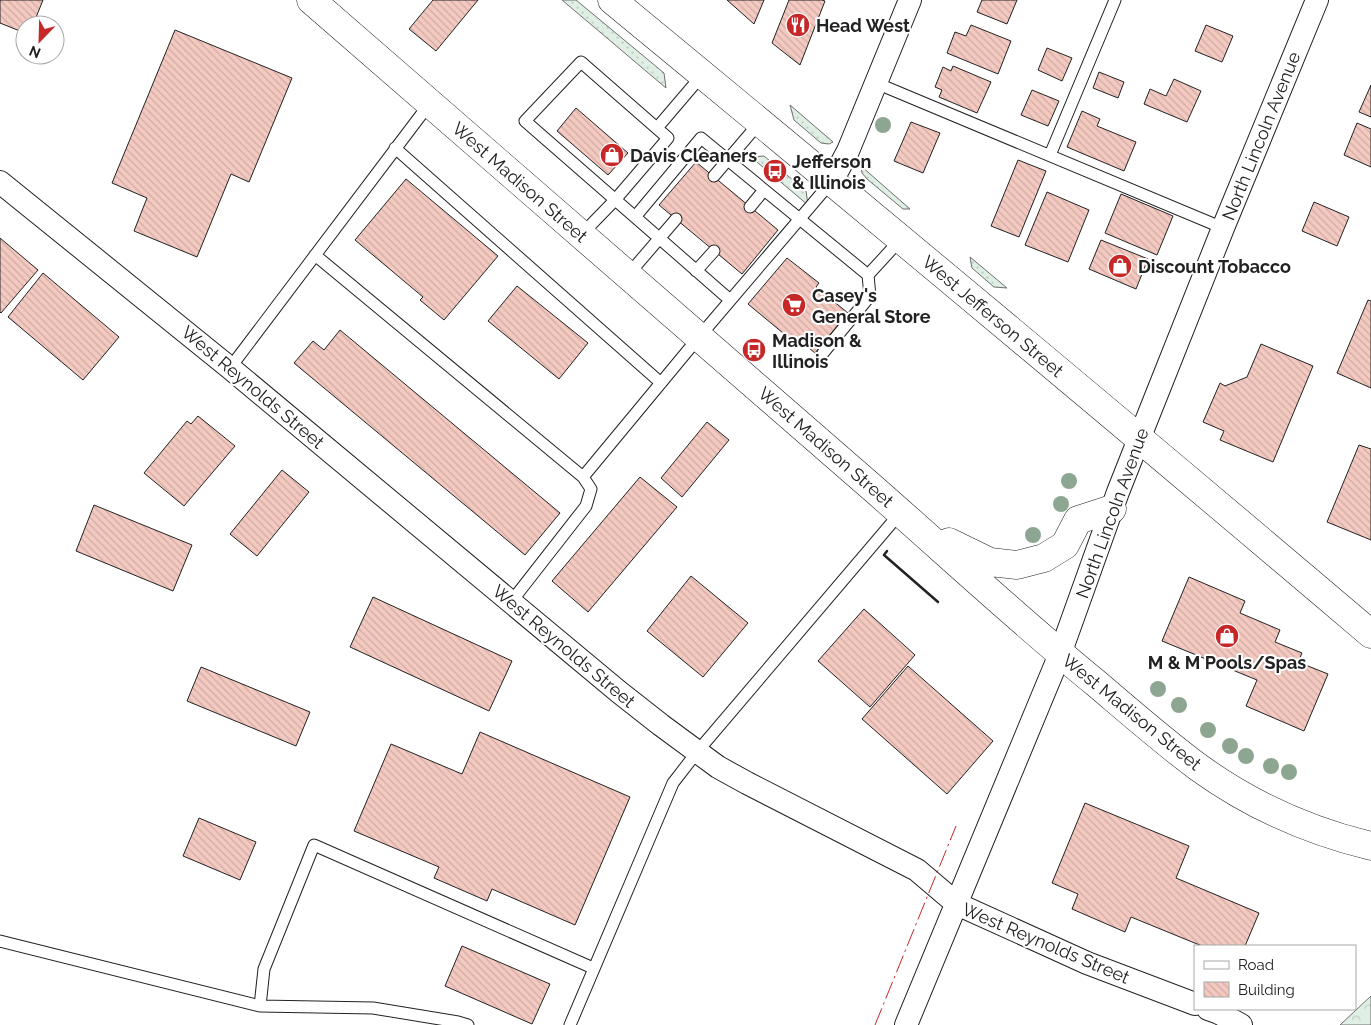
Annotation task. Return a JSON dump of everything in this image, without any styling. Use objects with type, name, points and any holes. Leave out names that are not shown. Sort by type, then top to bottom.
[{"type":"main road","name":"West Madison Street","points":[[311,0],[910,520],[1060,654],[1140,721],[1184,756],[1236,792],[1282,816],[1352,842],[1371,846]]},
{"type":"main road","name":"West Jefferson Street","points":[[612,0],[832,181],[1371,634]]},
{"type":"main road","points":[[910,520],[990,562],[1017,565],[1044,558],[1065,545],[1078,520],[1112,509]]},
{"type":"street","points":[[832,181],[848,151],[910,0]]},
{"type":"street","name":"North Lincoln Avenue","points":[[906,1025],[1060,654],[1139,439],[1317,0]]},
{"type":"street","name":"West Reynolds Street","points":[[0,182],[230,368],[619,692],[718,767],[917,870],[956,904],[1087,963],[1194,1004]]},
{"type":"street","points":[[1211,1010],[1241,1025]]},
{"type":"lane","points":[[1050,155],[1115,0]]},
{"type":"lane","points":[[581,235],[615,200],[668,138],[581,62],[525,121],[615,200],[635,217],[659,239],[730,300]]},
{"type":"lane","points":[[657,128],[703,74]]},
{"type":"lane","points":[[876,83],[1223,228]]},
{"type":"lane","points":[[230,368],[430,103]]},
{"type":"lane","points":[[714,176],[760,122]]},
{"type":"lane","points":[[635,217],[701,138],[868,275],[870,296],[823,353]]},
{"type":"lane","points":[[396,148],[661,383]]},
{"type":"lane","points":[[583,477],[832,181]]},
{"type":"lane","points":[[750,207],[764,190]]},
{"type":"lane","points":[[627,276],[676,219]]},
{"type":"lane","points":[[868,275],[901,239]]},
{"type":"lane","points":[[696,271],[714,251]]},
{"type":"lane","points":[[315,254],[583,477],[591,489],[586,506],[511,602]]},
{"type":"lane","points":[[570,1025],[673,783],[697,752],[910,520]]},
{"type":"lane","points":[[260,1006],[264,970],[314,845],[593,968]]},
{"type":"lane","points":[[0,941],[260,1006],[373,1008],[468,1025]]},
{"type":"green space","points":[[562,0],[576,0],[664,73],[666,88]]},
{"type":"green space","points":[[790,105],[833,142],[829,144],[821,143],[794,120]]},
{"type":"green space","points":[[764,156],[806,191],[808,205],[751,157]]},
{"type":"green space","points":[[861,166],[910,209],[903,209],[867,179],[862,173]]},
{"type":"green space","points":[[970,257],[1007,288],[994,287],[972,268]]},
{"type":"green space","points":[[1371,996],[1371,1025],[1340,1025]]},
{"type":"building","points":[[0,0],[43,0],[37,15],[15,15],[15,29],[0,23]]},
{"type":"building","points":[[433,0],[478,0],[436,51],[409,29]]},
{"type":"building","points":[[727,0],[764,0],[754,24]]},
{"type":"building","points":[[789,0],[825,1],[800,65],[772,43]]},
{"type":"building","points":[[982,0],[1017,0],[1007,24],[977,12]]},
{"type":"building","points":[[971,25],[1011,41],[998,74],[947,53],[955,32],[966,36]]},
{"type":"building","points":[[1206,25],[1233,36],[1222,62],[1195,51]]},
{"type":"building","points":[[175,30],[292,78],[249,182],[231,174],[197,257],[134,231],[147,198],[112,183]]},
{"type":"building","points":[[1047,48],[1072,58],[1062,81],[1038,70]]},
{"type":"building","points":[[953,66],[991,82],[977,113],[939,97],[942,90],[935,87],[943,67],[951,71]]},
{"type":"building","points":[[1099,72],[1124,82],[1118,98],[1093,88]]},
{"type":"building","points":[[1174,79],[1201,91],[1187,122],[1144,104],[1150,89],[1166,96]]},
{"type":"building","points":[[1371,85],[1371,117],[1359,112]]},
{"type":"building","points":[[1032,90],[1059,101],[1048,126],[1021,115]]},
{"type":"building","points":[[576,108],[628,153],[608,175],[557,131]]},
{"type":"building","points":[[1082,111],[1100,119],[1097,126],[1136,142],[1124,171],[1067,147]]},
{"type":"building","points":[[911,122],[940,133],[923,173],[894,161]]},
{"type":"building","points":[[1357,123],[1371,129],[1371,167],[1344,155]]},
{"type":"building","points":[[1018,160],[1046,171],[1019,237],[991,226]]},
{"type":"building","points":[[696,162],[778,230],[742,274],[659,205]]},
{"type":"building","points":[[406,179],[498,256],[444,320],[420,300],[423,297],[355,240]]},
{"type":"building","points":[[1047,192],[1089,210],[1068,262],[1025,245]]},
{"type":"building","points":[[1121,194],[1173,216],[1157,255],[1105,233]]},
{"type":"building","points":[[1314,202],[1349,217],[1337,246],[1302,231]]},
{"type":"building","points":[[0,238],[38,270],[1,313],[0,312]]},
{"type":"building","points":[[1101,240],[1148,259],[1136,289],[1089,269]]},
{"type":"building","points":[[787,258],[819,283],[816,287],[848,313],[815,353],[804,344],[801,348],[748,304]]},
{"type":"building","points":[[43,273],[119,337],[83,380],[8,317]]},
{"type":"building","points":[[517,286],[588,343],[559,379],[488,321]]},
{"type":"building","points":[[1368,300],[1371,301],[1371,388],[1337,373]]},
{"type":"building","points":[[340,330],[560,513],[525,555],[294,363],[313,341],[324,350]]},
{"type":"building","points":[[1261,344],[1313,366],[1273,462],[1220,440],[1224,431],[1203,422],[1220,383],[1225,386],[1247,377]]},
{"type":"building","points":[[198,416],[235,446],[184,506],[144,473],[187,421],[191,424]]},
{"type":"building","points":[[707,422],[729,440],[682,497],[661,478]]},
{"type":"building","points":[[1359,445],[1371,449],[1371,540],[1327,522]]},
{"type":"building","points":[[282,470],[309,492],[257,556],[230,534]]},
{"type":"building","points":[[640,477],[677,507],[588,612],[552,581]]},
{"type":"building","points":[[94,505],[192,545],[173,591],[76,551]]},
{"type":"building","points":[[691,576],[748,623],[703,677],[647,631]]},
{"type":"building","points":[[1189,577],[1245,601],[1240,613],[1280,630],[1275,642],[1302,653],[1298,662],[1328,674],[1304,731],[1246,706],[1257,680],[1162,641]]},
{"type":"building","points":[[373,597],[512,661],[489,711],[350,647]]},
{"type":"building","points":[[864,609],[915,655],[870,707],[818,661]]},
{"type":"building","points":[[908,666],[993,741],[947,794],[862,719]]},
{"type":"building","points":[[201,667],[310,712],[296,746],[187,701]]},
{"type":"building","points":[[480,732],[630,797],[575,925],[492,889],[487,901],[434,878],[439,867],[354,831],[391,744],[462,774]]},
{"type":"building","points":[[1085,803],[1189,846],[1176,878],[1259,913],[1245,945],[1200,945],[1131,917],[1125,932],[1072,909],[1078,894],[1052,883]]},
{"type":"building","points":[[199,818],[256,842],[240,880],[183,856]]},
{"type":"building","points":[[462,946],[550,984],[532,1024],[445,986]]},
{"type":"wall","points":[[887,551],[884,555],[938,602]]},
{"type":"power","points":[[875,1025],[956,826]]},
{"type":"place","name":"Head West","points":[[798,25]]},
{"type":"place","name":"Davis Cleaners","points":[[612,155]]},
{"type":"place","name":"Jefferson & Illinois","points":[[775,171]]},
{"type":"place","name":"Discount Tobacco","points":[[1120,266]]},
{"type":"place","name":"Casey's General Store","points":[[794,305]]},
{"type":"place","name":"Madison & Illinois","points":[[754,350]]},
{"type":"place","name":"M & M Pools/Spas","points":[[1227,636]]}]
